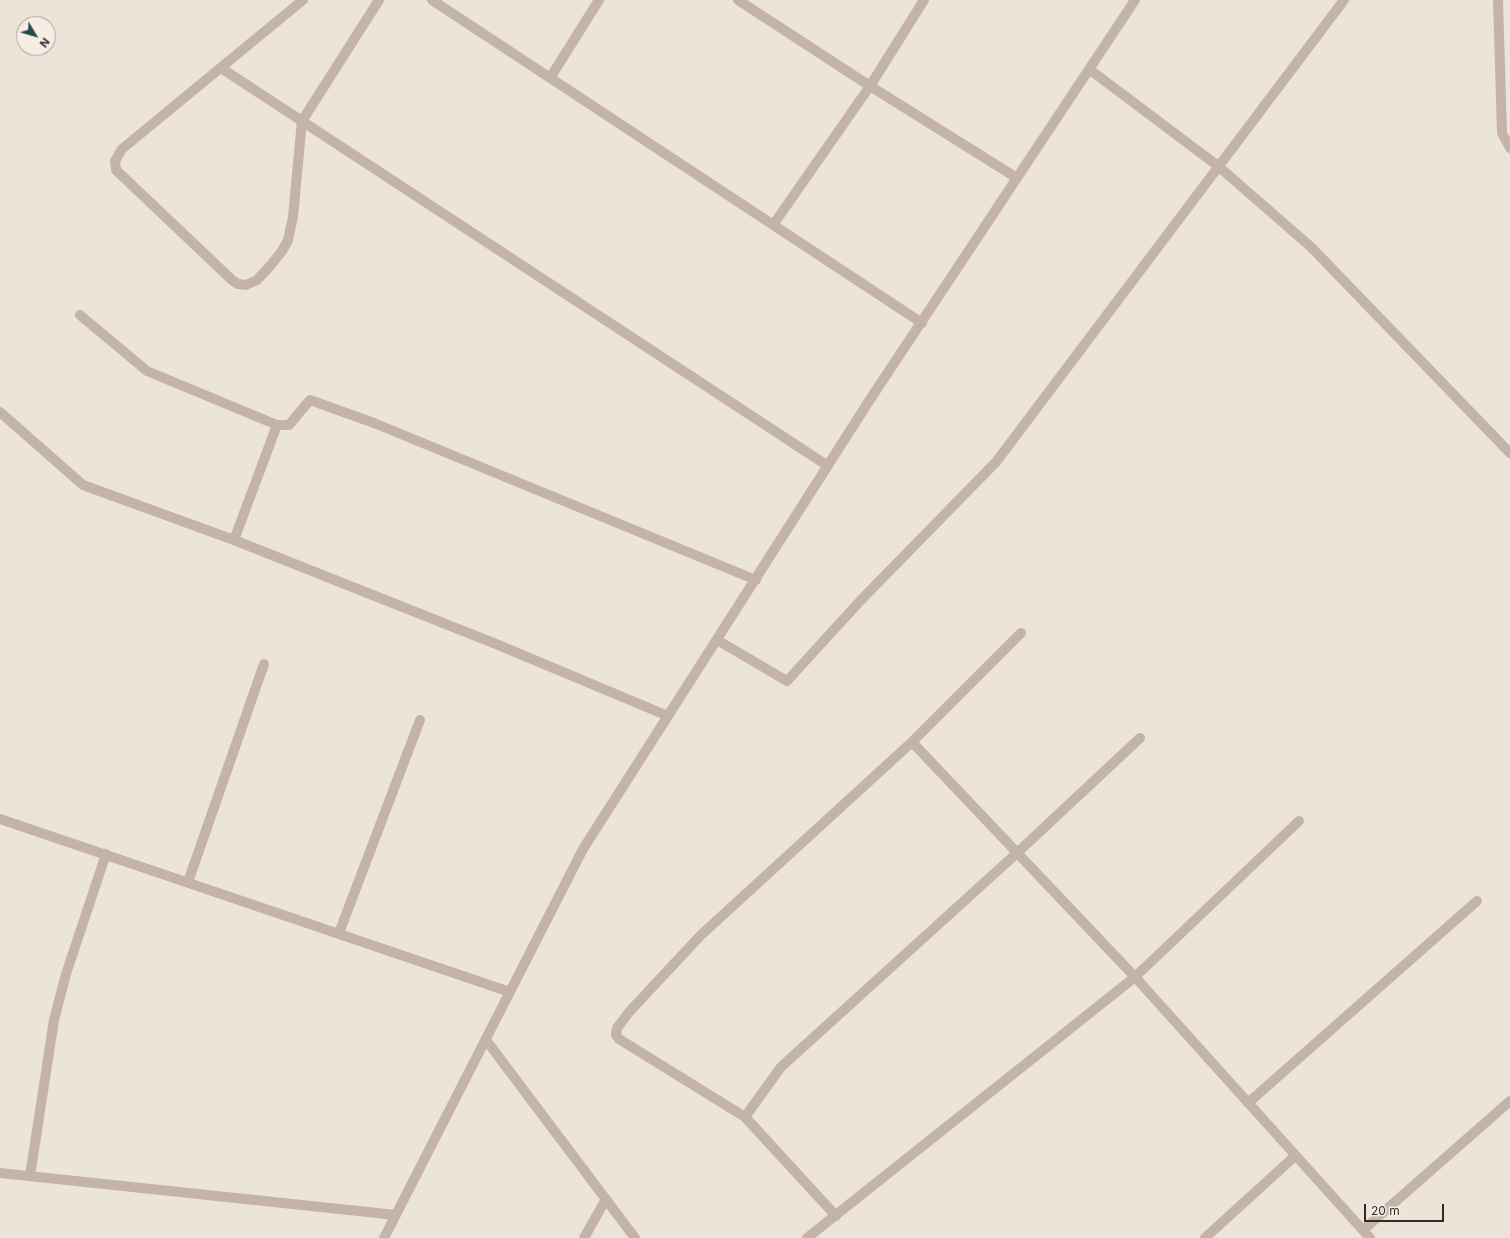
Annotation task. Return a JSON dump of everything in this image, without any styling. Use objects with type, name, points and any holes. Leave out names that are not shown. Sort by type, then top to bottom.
[{"type":"street","points":[[303,0],[122,149],[117,156],[114,166],[116,170],[238,284],[246,285],[257,280],[282,251],[288,240],[294,217],[302,121],[379,0]]},
{"type":"street","points":[[432,0],[922,323]]},
{"type":"street","points":[[550,78],[599,0]]},
{"type":"street","points":[[738,0],[870,86],[1017,178]]},
{"type":"street","points":[[774,225],[870,86],[924,0]]},
{"type":"street","points":[[384,1238],[583,850],[828,466],[1135,0]]},
{"type":"street","points":[[717,640],[787,681],[861,600],[996,462],[1344,0]]},
{"type":"street","points":[[1498,0],[1505,50],[1502,133],[1510,148]]},
{"type":"street","points":[[221,68],[828,466]]},
{"type":"street","points":[[1090,69],[1218,166],[1311,247],[1510,453]]},
{"type":"street","points":[[80,315],[147,371],[278,425],[289,424],[310,400],[374,422],[756,580]]},
{"type":"street","points":[[0,412],[83,485],[234,540],[496,644],[668,716]]},
{"type":"street","points":[[234,540],[278,425]]},
{"type":"street","points":[[836,1216],[745,1117],[619,1039],[616,1035],[617,1028],[630,1011],[701,935],[912,742],[1021,633]]},
{"type":"street","points":[[188,882],[264,664]]},
{"type":"street","points":[[339,933],[420,720]]},
{"type":"street","points":[[745,1117],[781,1067],[1017,853],[1140,738]]},
{"type":"street","points":[[912,742],[1135,977],[1366,1234],[1510,1101]]},
{"type":"street","points":[[0,819],[510,992]]},
{"type":"street","points":[[807,1238],[1135,977],[1299,821]]},
{"type":"street","points":[[30,1176],[54,1020],[66,974],[106,854]]},
{"type":"street","points":[[1248,1103],[1477,901]]},
{"type":"street","points":[[486,1040],[635,1238]]},
{"type":"street","points":[[1205,1238],[1296,1156]]},
{"type":"street","points":[[0,1173],[396,1215]]},
{"type":"street","points":[[584,1238],[606,1199]]}]
